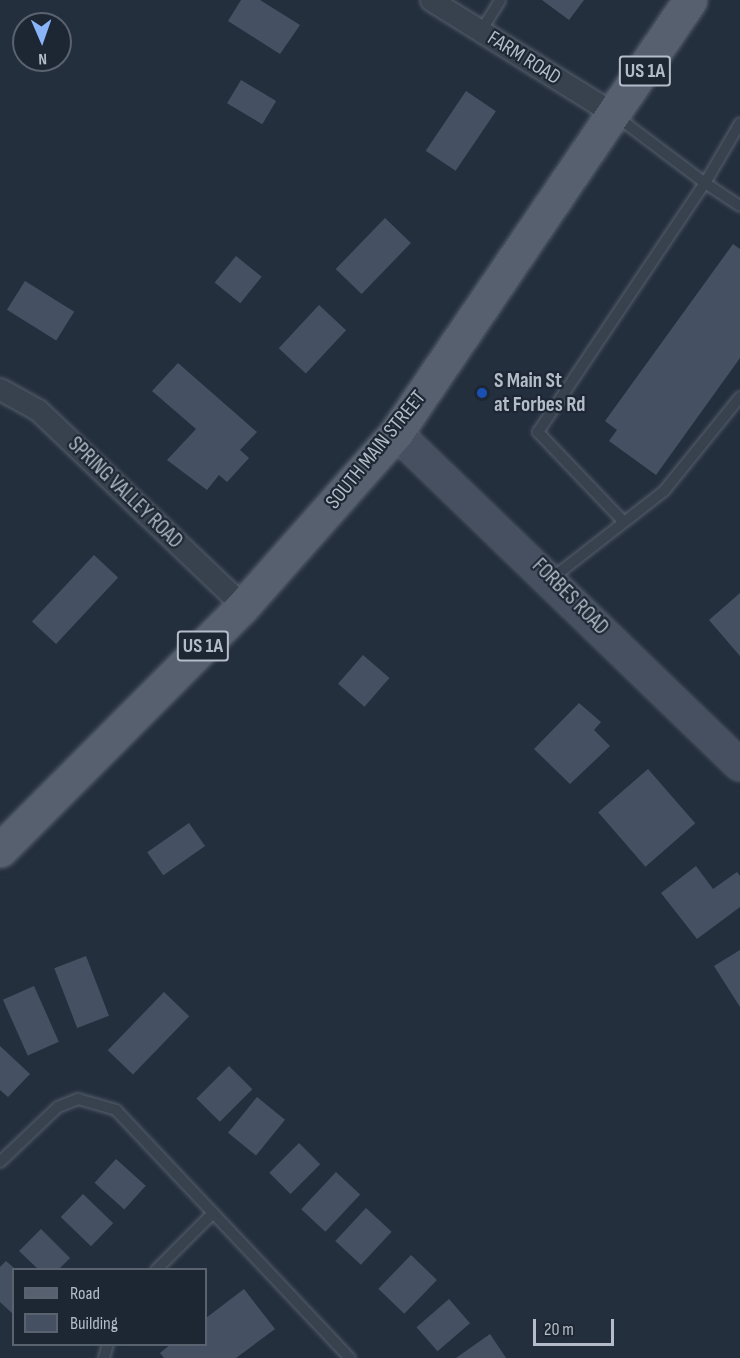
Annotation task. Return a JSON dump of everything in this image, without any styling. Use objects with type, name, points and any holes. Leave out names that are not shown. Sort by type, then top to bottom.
[{"type":"main road","name":"SOUTH MAIN STREET","points":[[0,850],[243,606],[396,433],[616,115],[690,0]]},
{"type":"street","name":"FARM ROAD","points":[[431,0],[616,115]]},
{"type":"street","name":"SPRING VALLEY ROAD","points":[[0,388],[38,410],[243,606]]},
{"type":"street","name":"FORBES ROAD","points":[[396,433],[551,579],[740,765]]},
{"type":"lane","points":[[481,31],[500,0]]},
{"type":"lane","points":[[616,115],[705,183],[740,206]]},
{"type":"lane","points":[[622,520],[538,432],[705,183],[740,123]]},
{"type":"lane","points":[[551,579],[622,520],[664,491],[740,397]]},
{"type":"lane","points":[[0,1162],[58,1107],[78,1099],[116,1110],[210,1215],[351,1358]]},
{"type":"lane","points":[[157,1268],[210,1215]]},
{"type":"building","points":[[241,0],[260,0],[300,25],[280,54],[228,21]]},
{"type":"building","points":[[542,0],[584,0],[569,20]]},
{"type":"building","points":[[241,80],[276,101],[262,124],[227,103]]},
{"type":"building","points":[[466,91],[496,111],[456,171],[426,151]]},
{"type":"building","points":[[385,218],[411,243],[362,294],[336,269]]},
{"type":"building","points":[[733,244],[740,249],[740,358],[656,475],[609,441],[617,430],[605,421]]},
{"type":"building","points":[[236,256],[262,277],[240,303],[215,282]]},
{"type":"building","points":[[25,281],[74,312],[56,341],[7,310]]},
{"type":"building","points":[[319,305],[346,330],[306,373],[279,348]]},
{"type":"building","points":[[178,363],[257,432],[240,450],[249,458],[227,482],[219,475],[207,490],[167,460],[196,429],[152,391]]},
{"type":"building","points":[[94,555],[118,578],[56,644],[32,622]]},
{"type":"building","points":[[740,593],[740,656],[709,620]]},
{"type":"building","points":[[363,655],[389,678],[364,707],[338,684]]},
{"type":"building","points":[[579,703],[601,722],[594,730],[610,746],[570,784],[534,749]]},
{"type":"building","points":[[648,769],[695,823],[645,867],[598,812]]},
{"type":"building","points":[[189,823],[205,846],[163,875],[147,852]]},
{"type":"building","points":[[696,866],[713,889],[737,872],[740,876],[740,907],[697,939],[661,893]]},
{"type":"building","points":[[740,950],[740,1007],[714,966]]},
{"type":"building","points":[[86,956],[109,1016],[77,1028],[54,968]]},
{"type":"building","points":[[34,986],[59,1042],[28,1056],[3,1000]]},
{"type":"building","points":[[164,992],[189,1016],[133,1075],[108,1050]]},
{"type":"building","points":[[0,1046],[30,1074],[8,1097],[0,1090]]},
{"type":"building","points":[[229,1066],[252,1089],[220,1122],[196,1099]]},
{"type":"building","points":[[257,1097],[285,1120],[256,1155],[228,1133]]},
{"type":"building","points":[[299,1143],[320,1164],[291,1194],[269,1173]]},
{"type":"building","points":[[116,1159],[146,1186],[124,1210],[95,1183]]},
{"type":"building","points":[[336,1172],[360,1195],[325,1232],[301,1209]]},
{"type":"building","points":[[83,1194],[113,1223],[91,1246],[61,1217]]},
{"type":"building","points":[[366,1208],[392,1232],[361,1265],[335,1241]]},
{"type":"building","points":[[41,1229],[70,1258],[60,1268],[37,1268],[19,1251]]},
{"type":"building","points":[[411,1255],[437,1280],[404,1314],[378,1289]]},
{"type":"building","points":[[6,1261],[14,1268],[12,1268],[12,1313],[0,1302],[0,1267]]},
{"type":"building","points":[[244,1289],[275,1329],[236,1358],[164,1358],[160,1353],[169,1346],[207,1346],[207,1317]]},
{"type":"building","points":[[449,1299],[470,1323],[438,1351],[417,1327]]},
{"type":"building","points":[[490,1334],[506,1358],[456,1358]]},
{"type":"place","name":"S Main St at Forbes Rd","points":[[482,393]]}]
